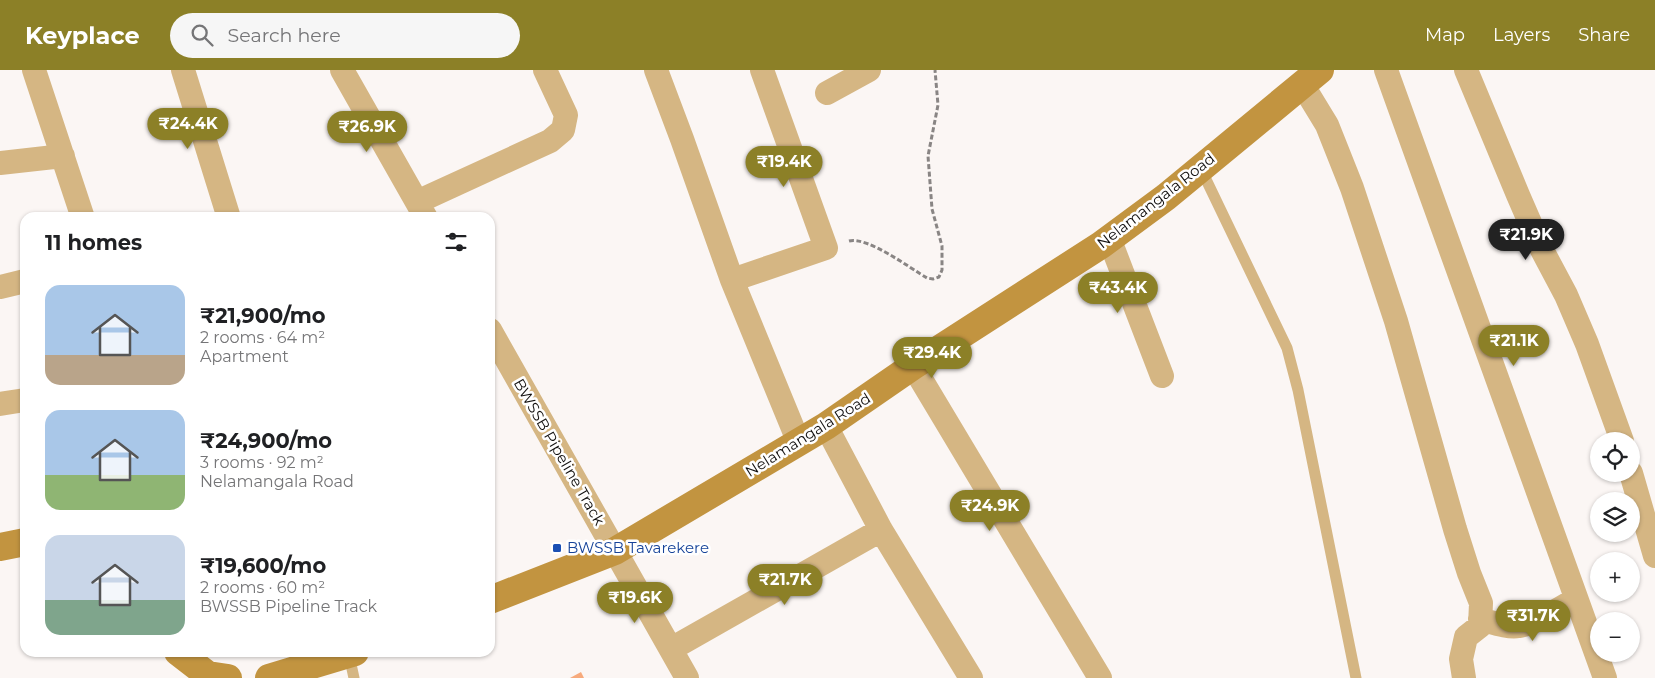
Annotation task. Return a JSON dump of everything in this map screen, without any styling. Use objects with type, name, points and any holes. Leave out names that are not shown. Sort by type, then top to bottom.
[{"type":"main road","name":"Nelamangala Road","points":[[495,598],[615,551],[826,426],[1109,238],[1166,196],[1311,77]]},
{"type":"main road","points":[[0,547],[20,543]]},
{"type":"main road","points":[[185,657],[208,675],[228,678]]},
{"type":"main road","points":[[269,678],[353,662]]},
{"type":"street","points":[[34,70],[81,212]]},
{"type":"street","points":[[184,70],[227,212]]},
{"type":"street","points":[[349,72],[422,210],[550,141],[563,130],[566,115],[545,70]]},
{"type":"street","points":[[656,70],[732,280],[799,443]]},
{"type":"street","points":[[732,280],[826,248],[762,70]]},
{"type":"street","points":[[826,93],[869,70]]},
{"type":"street","points":[[1386,70],[1605,678]]},
{"type":"street","points":[[1466,70],[1530,222],[1588,344],[1619,432]]},
{"type":"street","points":[[1311,77],[1327,125],[1352,188],[1396,321],[1455,530],[1481,603],[1480,626],[1466,637],[1461,659],[1464,678]]},
{"type":"street","points":[[0,162],[63,156]]},
{"type":"street","points":[[1109,238],[1162,376]]},
{"type":"street","points":[[0,286],[20,282]]},
{"type":"street","name":"BWSSB Pipeline Track","points":[[495,339],[687,678]]},
{"type":"street","points":[[914,366],[1100,678]]},
{"type":"street","points":[[0,404],[20,401]]},
{"type":"street","points":[[826,426],[881,530],[972,678]]},
{"type":"street","points":[[1634,482],[1655,556]]},
{"type":"street","points":[[671,649],[881,530]]},
{"type":"street","points":[[1480,619],[1519,626],[1553,612],[1576,599]]},
{"type":"lane","points":[[1201,168],[1287,348],[1298,390],[1356,678]]},
{"type":"path","points":[[826,248],[854,240],[872,245],[927,278],[939,277],[942,270],[942,246],[932,209],[928,156],[938,105],[936,70]]},
{"type":"building","points":[[581,672],[584,678],[570,678]]},
{"type":"place","name":"BWSSB Tavarekere","points":[[557,548]]}]
